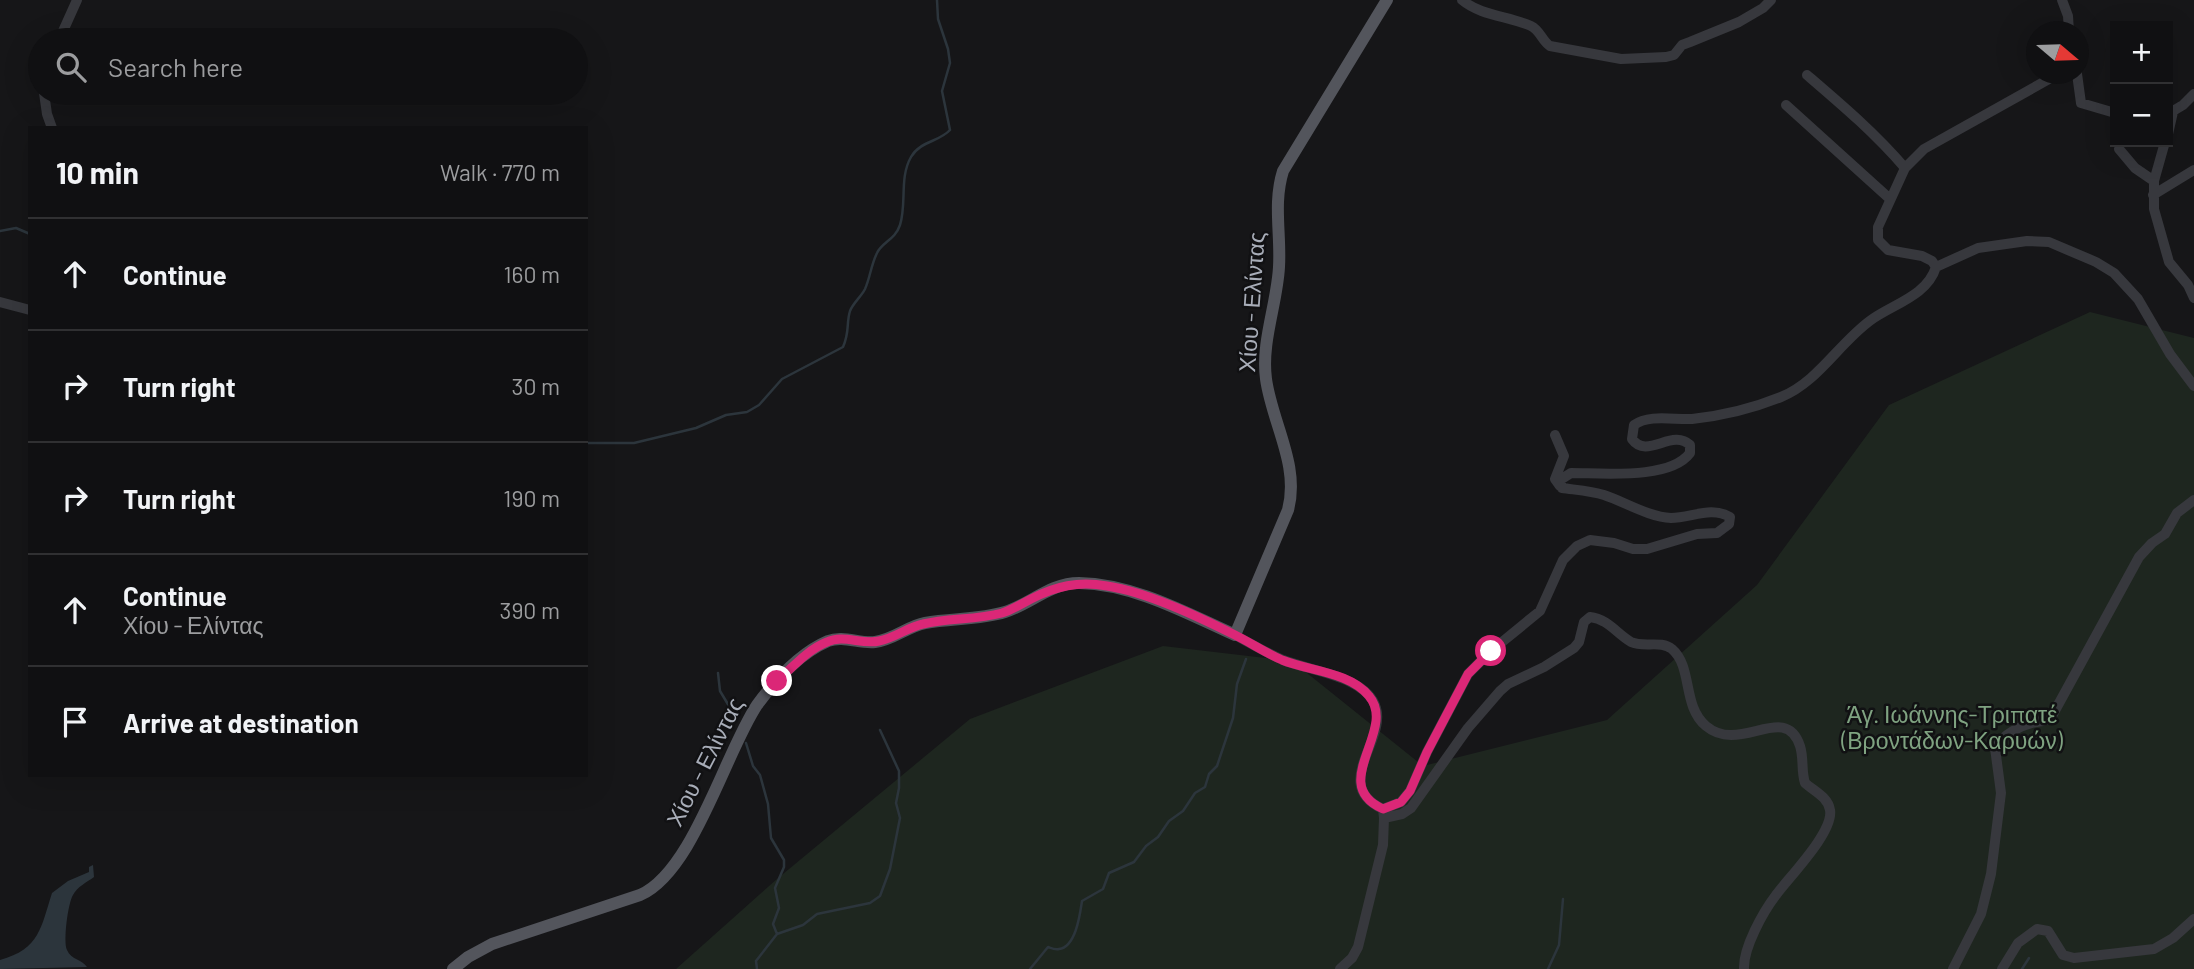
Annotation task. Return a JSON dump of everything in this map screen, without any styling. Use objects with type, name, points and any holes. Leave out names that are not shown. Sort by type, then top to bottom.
[{"type":"main road","name":"Χίου - Ελίντας","points":[[453,969],[492,944],[640,895],[660,882],[672,868],[696,827],[757,705],[803,658],[827,642],[840,639],[877,642],[925,623],[1004,612],[1047,591],[1074,583],[1103,585],[1135,593],[1235,635],[1288,510],[1291,493],[1286,450],[1271,402],[1265,369],[1279,266],[1278,188],[1283,171],[1387,0]]},
{"type":"street","points":[[64,28],[77,0]]},
{"type":"street","points":[[1462,0],[1484,12],[1533,26],[1550,46],[1621,59],[1672,56],[1690,42],[1739,22],[1771,0]]},
{"type":"street","points":[[2062,0],[2068,21]]},
{"type":"street","points":[[1807,75],[1864,124],[1905,168]]},
{"type":"street","points":[[1936,267],[1932,261],[1922,256],[1888,250],[1878,240],[1878,227],[1905,168],[1924,149],[2039,84]]},
{"type":"street","points":[[2078,84],[2081,103],[2110,112]]},
{"type":"street","points":[[2173,111],[2194,94]]},
{"type":"street","points":[[46,105],[51,126]]},
{"type":"street","points":[[1786,105],[1890,199]]},
{"type":"street","points":[[2164,147],[2154,181],[2157,221],[2167,258],[2188,285],[2194,298]]},
{"type":"street","points":[[2119,149],[2135,168],[2154,181]]},
{"type":"street","points":[[2153,195],[2194,170]]},
{"type":"street","points":[[1560,486],[1563,476],[1571,473],[1652,471],[1680,463],[1690,453],[1690,445],[1686,441],[1675,439],[1649,447],[1637,445],[1632,439],[1634,425],[1645,420],[1692,419],[1731,412],[1793,391],[1870,321],[1921,289],[1929,282],[1936,267],[1978,248],[2026,241],[2049,242],[2115,273],[2138,299],[2170,354],[2194,386]]},
{"type":"street","points":[[0,302],[28,309]]},
{"type":"street","points":[[1383,813],[1401,802],[1410,791],[1468,674],[1491,651],[1540,611],[1563,560],[1577,546],[1590,540],[1633,549],[1647,548],[1726,529],[1730,520],[1727,514],[1671,518],[1597,493],[1562,488],[1555,479],[1564,456],[1555,435]]},
{"type":"street","points":[[1952,969],[1981,914],[1991,874],[2001,793],[1995,748],[1997,743],[2013,732],[2052,716],[2140,557],[2152,543],[2165,534],[2179,512],[2194,500]]},
{"type":"street","points":[[1235,635],[1282,660],[1343,678],[1369,696],[1376,708],[1377,719],[1374,734],[1363,758],[1361,781],[1367,799],[1383,813],[1402,814],[1411,808],[1468,728],[1500,691],[1574,648],[1579,642],[1584,622],[1590,617],[1606,622],[1631,642],[1669,647],[1679,658],[1690,704],[1704,725],[1716,733],[1736,737],[1771,727],[1779,726],[1790,730],[1800,745],[1805,783],[1823,797],[1830,812],[1827,829],[1774,898],[1745,954],[1744,969]]},
{"type":"street","points":[[1340,969],[1352,958],[1358,947],[1383,845],[1383,813]]},
{"type":"street","points":[[2002,969],[2018,943],[2037,929],[2048,931],[2063,955],[2074,958],[2150,950],[2169,941],[2194,919]]},
{"type":"green space","name":"Άγ. Ιωάννης-Τριπατέ (Βροντάδων-Καρυών)","points":[[2090,312],[2194,338],[2194,969],[676,969],[777,879],[970,719],[1163,646],[1292,661],[1423,766],[1607,720],[1757,585],[1889,405]]},
{"type":"shaded area","points":[[93,865],[94,877],[82,885],[71,899],[66,931],[67,950],[87,967],[0,969],[0,960],[23,950],[37,935],[52,893],[68,881],[89,872],[89,867]]},
{"type":"waterway","points":[[588,443],[634,443],[696,428],[726,415],[747,412],[759,405],[782,379],[843,347],[850,311],[865,289],[877,253],[900,225],[907,165],[919,148],[950,130],[942,91],[950,63],[938,19],[937,0]]},
{"type":"waterway","points":[[0,231],[16,228],[28,233]]},
{"type":"waterway","points":[[1030,969],[1048,947],[1065,947],[1076,929],[1082,901],[1103,889],[1109,873],[1134,862],[1169,821],[1183,811],[1195,793],[1205,787],[1209,774],[1217,766],[1233,718],[1237,684],[1246,659]]},
{"type":"waterway","points":[[718,673],[720,691],[735,716]]},
{"type":"waterway","points":[[777,934],[803,925],[817,914],[870,903],[880,896],[890,869],[900,818],[896,803],[899,771],[880,730]]},
{"type":"waterway","points":[[746,743],[753,766],[760,775],[768,804],[771,838],[784,860],[784,867],[775,888],[779,908],[773,924],[777,934],[756,961],[757,969]]},
{"type":"waterway","points":[[1548,969],[1559,945],[1563,899]]},
{"type":"waterway","points":[[2022,969],[2029,958]]},
{"type":"route","points":[[777,681],[810,652],[835,639],[877,642],[925,623],[993,615],[1011,610],[1057,587],[1074,583],[1120,588],[1235,635],[1282,660],[1343,678],[1363,690],[1374,703],[1377,719],[1374,734],[1363,758],[1361,781],[1367,799],[1383,809],[1401,802],[1410,791],[1468,674],[1491,651]]}]
